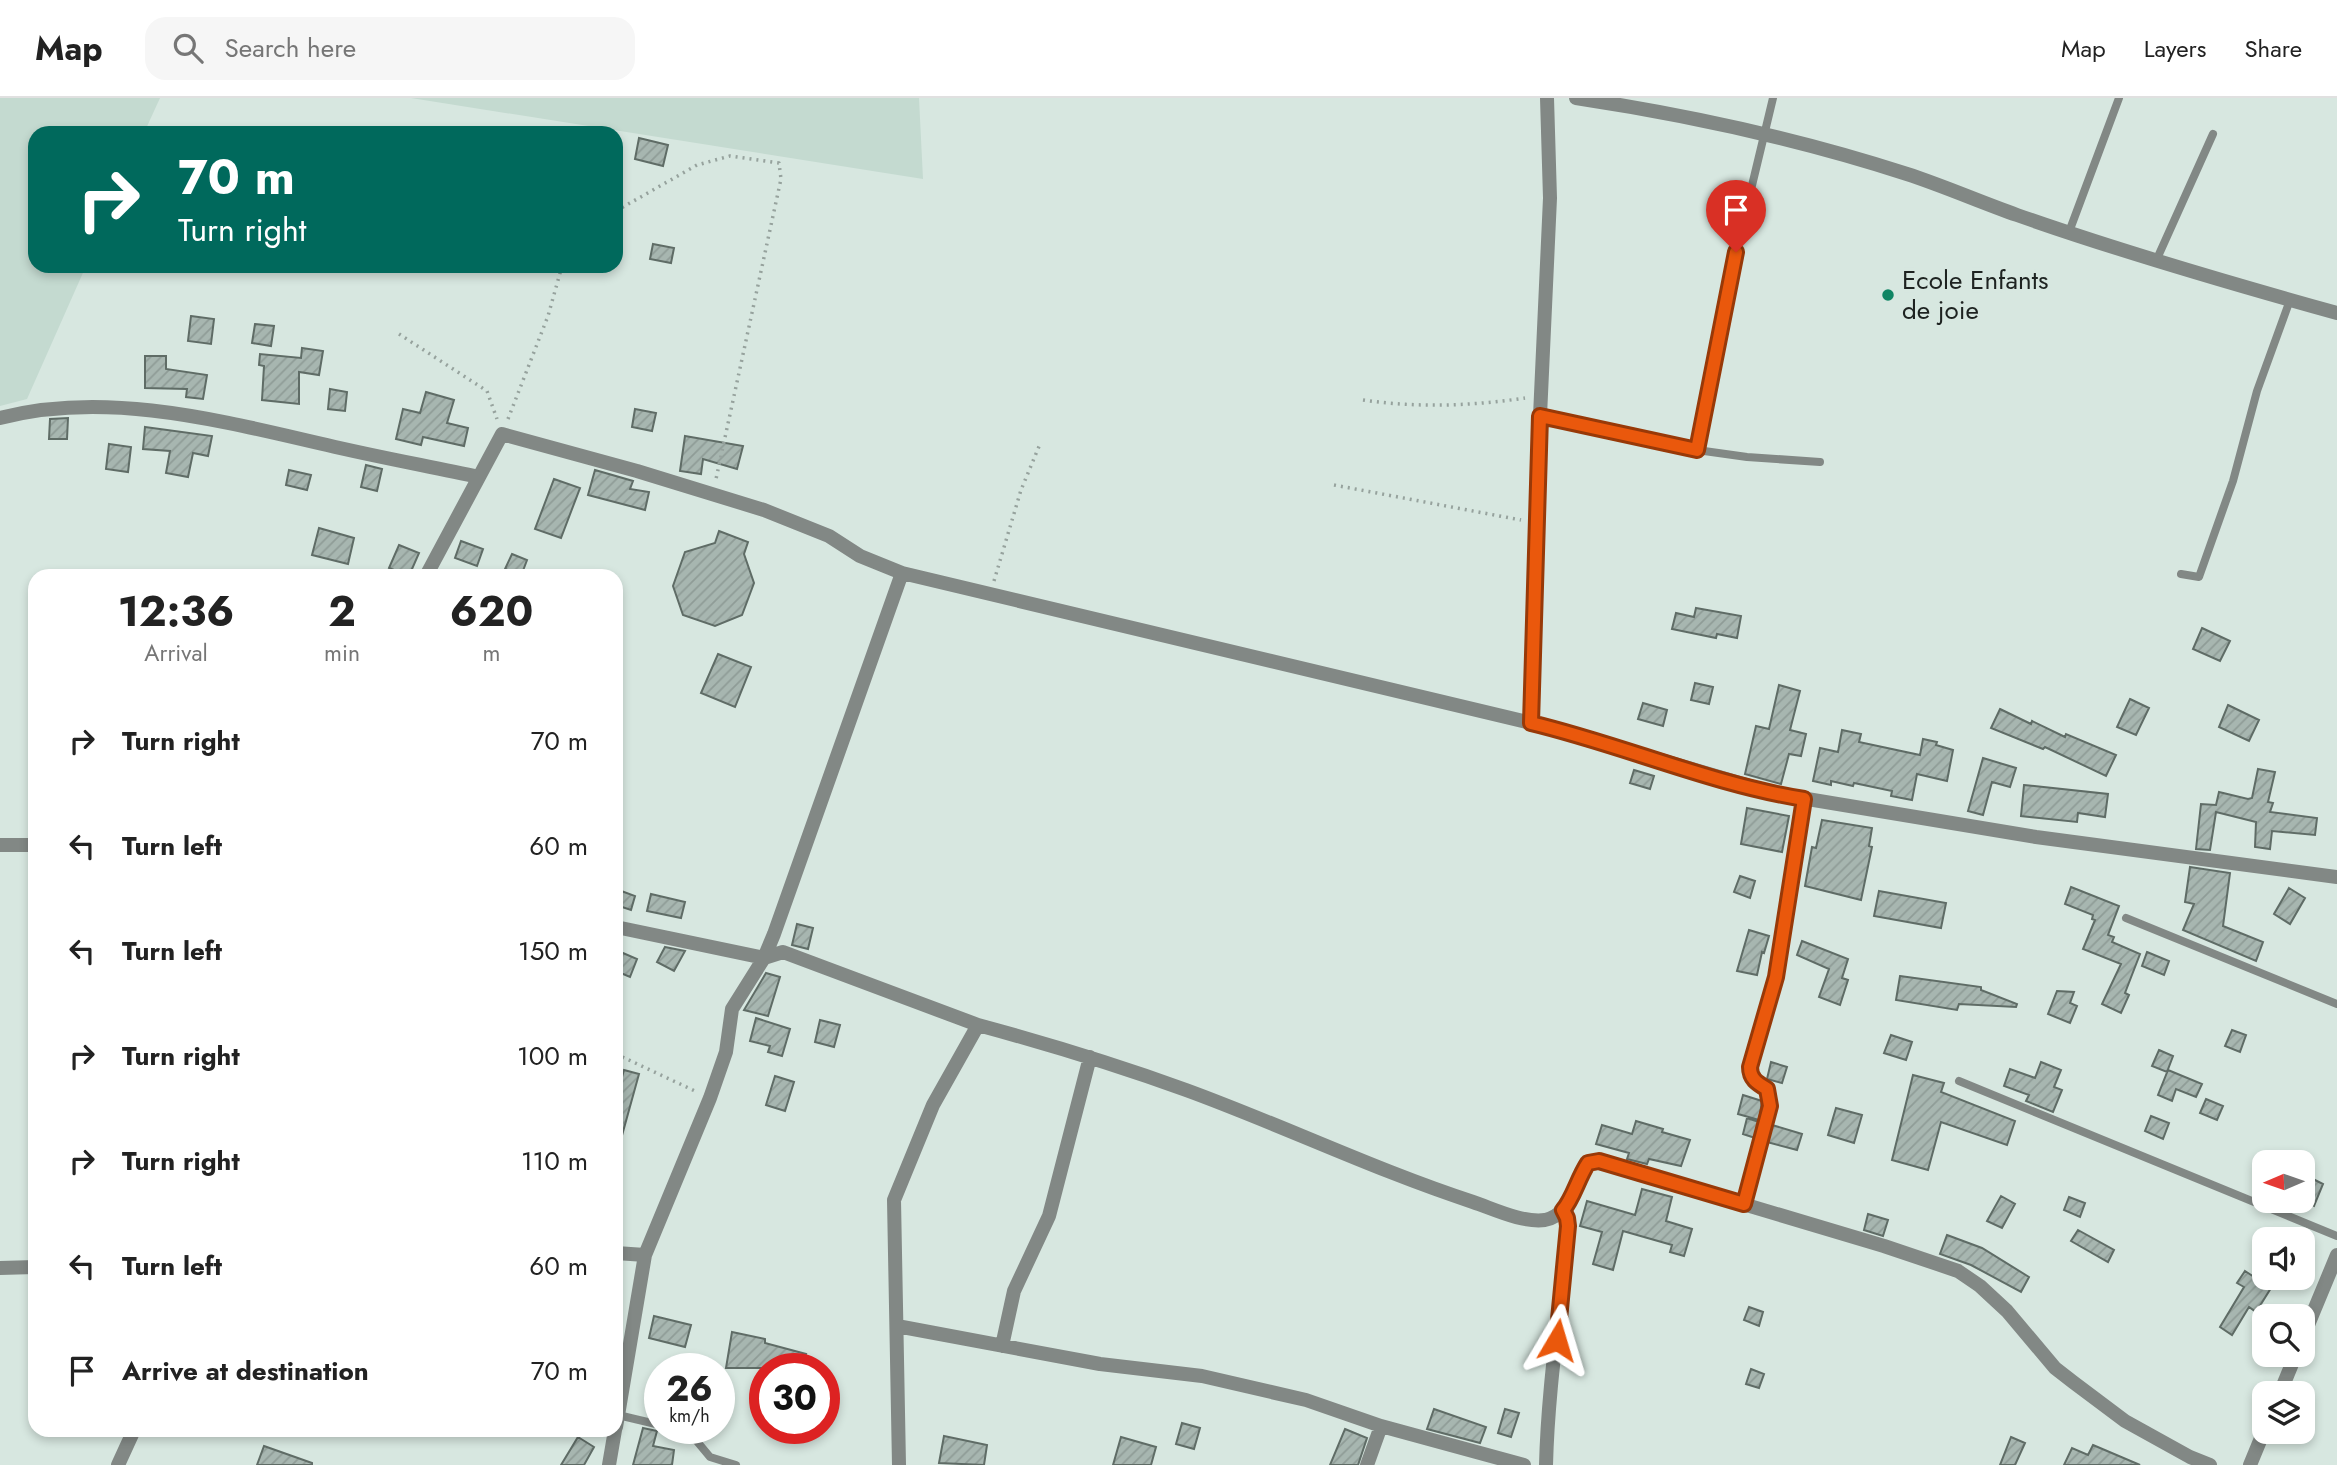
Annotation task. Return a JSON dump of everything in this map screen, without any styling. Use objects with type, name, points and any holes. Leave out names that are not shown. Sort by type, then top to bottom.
[{"type":"street","points":[[1531,723],[1540,416],[1550,198],[1547,98]]},
{"type":"street","points":[[1576,98],[1664,111],[1765,134],[1908,174],[2156,261],[2337,313]]},
{"type":"street","points":[[0,418],[31,410],[70,407],[185,415],[479,477]]},
{"type":"street","points":[[430,569],[502,434],[764,510],[829,536],[860,556],[902,573],[1531,723],[1777,794],[2036,836],[2337,877]]},
{"type":"street","points":[[623,1383],[645,1255],[710,1098],[726,1052],[732,1009],[764,958],[902,573]]},
{"type":"street","points":[[0,845],[28,845]]},
{"type":"street","points":[[623,928],[764,958],[783,952],[978,1025],[1062,1047],[1187,1091],[1451,1195],[1528,1219],[1543,1220],[1557,1216],[1567,1205],[1578,1177],[1588,1163],[1599,1161],[1958,1271],[1980,1286],[2007,1311],[2054,1368],[2125,1422],[2210,1465]]},
{"type":"street","points":[[899,1465],[894,1200],[933,1105],[978,1025]]},
{"type":"street","points":[[1002,1346],[1014,1292],[1049,1216],[1090,1057]]},
{"type":"street","points":[[1546,1465],[1548,1411],[1568,1226],[1563,1210]]},
{"type":"street","points":[[623,1253],[645,1255]]},
{"type":"street","points":[[2315,1308],[2337,1255]]},
{"type":"street","points":[[0,1268],[28,1267]]},
{"type":"street","points":[[897,1326],[1100,1364],[1202,1376],[1306,1400],[1381,1426],[1524,1465]]},
{"type":"street","points":[[1367,1465],[1381,1426]]},
{"type":"street","points":[[118,1465],[131,1437]]},
{"type":"street","points":[[609,1465],[614,1437]]},
{"type":"street","points":[[2250,1465],[2259,1444]]},
{"type":"lane","points":[[1697,450],[1736,252],[1773,98]]},
{"type":"lane","points":[[2069,232],[2119,98]]},
{"type":"lane","points":[[2156,261],[2213,134]]},
{"type":"lane","points":[[2181,574],[2199,577],[2233,481],[2257,391],[2290,300]]},
{"type":"lane","points":[[1540,416],[1697,450],[1747,457],[1820,462]]},
{"type":"lane","points":[[1744,1204],[1770,1106],[1767,1089],[1750,1075],[1750,1067],[1776,977],[1804,799]]},
{"type":"lane","points":[[2126,918],[2337,1004]]},
{"type":"lane","points":[[1959,1082],[2337,1236]]},
{"type":"lane","points":[[623,1424],[644,1425]]},
{"type":"lane","points":[[699,1444],[710,1457],[736,1465]]},
{"type":"path","points":[[623,207],[697,165],[730,156],[779,163],[781,178],[713,495]]},
{"type":"path","points":[[502,434],[548,316],[560,273]]},
{"type":"path","points":[[399,334],[487,391],[502,434]]},
{"type":"path","points":[[1363,400],[1405,406],[1485,404],[1541,396]]},
{"type":"path","points":[[990,593],[1021,490],[1040,444]]},
{"type":"path","points":[[1334,485],[1537,521]]},
{"type":"path","points":[[623,1057],[710,1098]]},
{"type":"shaded area","points":[[0,98],[160,98],[147,126],[28,126],[28,273],[83,273],[27,399],[0,406]]},
{"type":"shaded area","points":[[411,98],[919,98],[923,179],[623,132],[623,126],[588,126]]},
{"type":"building","points":[[639,138],[668,145],[663,166],[635,159]]},
{"type":"building","points":[[653,244],[674,248],[671,263],[650,259]]},
{"type":"building","points":[[191,316],[214,319],[211,344],[188,341]]},
{"type":"building","points":[[255,324],[274,326],[271,346],[252,343]]},
{"type":"building","points":[[302,348],[323,351],[319,375],[299,372],[299,404],[262,400],[264,366],[259,365],[260,354],[301,358]]},
{"type":"building","points":[[145,356],[166,356],[166,369],[207,375],[203,399],[186,397],[187,389],[145,388]]},
{"type":"building","points":[[330,389],[347,392],[345,411],[328,409]]},
{"type":"building","points":[[426,392],[454,400],[447,423],[468,428],[464,446],[423,437],[421,445],[396,439],[403,409],[420,413]]},
{"type":"building","points":[[635,409],[656,413],[652,431],[632,427]]},
{"type":"building","points":[[68,418],[67,439],[49,439],[50,419]]},
{"type":"building","points":[[145,427],[212,436],[208,456],[193,453],[188,477],[166,473],[170,451],[143,449]]},
{"type":"building","points":[[685,436],[743,446],[737,469],[703,459],[701,474],[680,471]]},
{"type":"building","points":[[109,444],[131,447],[128,472],[106,469]]},
{"type":"building","points":[[366,465],[382,469],[377,491],[361,487]]},
{"type":"building","points":[[289,470],[311,475],[307,490],[286,485]]},
{"type":"building","points":[[595,470],[633,481],[630,489],[649,492],[645,510],[588,495]]},
{"type":"building","points":[[554,479],[580,488],[561,538],[535,529]]},
{"type":"building","points":[[319,528],[354,538],[348,564],[312,555]]},
{"type":"building","points":[[719,531],[748,542],[744,554],[754,583],[742,615],[715,626],[683,615],[673,586],[685,552],[715,543]]},
{"type":"building","points":[[461,541],[483,549],[477,566],[455,558]]},
{"type":"building","points":[[399,545],[419,553],[412,569],[389,568]]},
{"type":"building","points":[[512,554],[527,560],[524,569],[505,569]]},
{"type":"building","points":[[1696,608],[1741,616],[1737,638],[1717,634],[1716,638],[1672,629],[1676,613],[1694,617]]},
{"type":"building","points":[[2202,628],[2230,641],[2220,661],[2193,649]]},
{"type":"building","points":[[718,654],[751,667],[735,707],[701,693]]},
{"type":"building","points":[[1695,683],[1713,687],[1709,704],[1691,700]]},
{"type":"building","points":[[1779,685],[1800,691],[1790,730],[1806,734],[1801,756],[1789,754],[1781,784],[1745,774],[1756,726],[1769,729]]},
{"type":"building","points":[[2130,699],[2149,708],[2136,735],[2117,727]]},
{"type":"building","points":[[1643,703],[1667,710],[1663,726],[1638,719]]},
{"type":"building","points":[[2228,705],[2259,720],[2249,741],[2219,727]]},
{"type":"building","points":[[2000,709],[2031,724],[2032,721],[2065,737],[2066,734],[2116,755],[2106,776],[2045,747],[2043,749],[1991,728]]},
{"type":"building","points":[[1842,730],[1861,734],[1859,742],[1920,755],[1923,739],[1937,742],[1936,745],[1953,750],[1947,781],[1917,774],[1912,800],[1891,796],[1892,791],[1854,783],[1853,786],[1831,781],[1831,785],[1813,781],[1820,748],[1838,752]]},
{"type":"building","points":[[1983,758],[2016,768],[2010,787],[1992,782],[1983,815],[1968,811]]},
{"type":"building","points":[[2258,769],[2275,772],[2268,802],[2273,803],[2270,812],[2317,818],[2315,835],[2272,831],[2270,849],[2255,847],[2256,822],[2216,812],[2210,850],[2196,849],[2201,804],[2216,805],[2219,792],[2252,798]]},
{"type":"building","points":[[1634,770],[1654,776],[1650,789],[1630,783]]},
{"type":"building","points":[[2024,785],[2108,794],[2105,817],[2078,813],[2077,822],[2021,816]]},
{"type":"building","points":[[1747,808],[1789,816],[1782,852],[1741,844]]},
{"type":"building","points":[[1822,820],[1872,828],[1869,846],[1872,847],[1861,900],[1805,886],[1812,847],[1816,848]]},
{"type":"building","points":[[2190,867],[2230,873],[2223,926],[2263,942],[2256,961],[2183,930],[2194,904],[2185,902]]},
{"type":"building","points":[[1740,876],[1755,881],[1750,898],[1734,892]]},
{"type":"building","points":[[2071,887],[2119,906],[2108,935],[2114,937],[2112,942],[2140,954],[2125,993],[2129,995],[2121,1013],[2102,1004],[2121,964],[2083,949],[2095,920],[2092,919],[2093,915],[2065,904]]},
{"type":"building","points":[[2289,888],[2305,898],[2290,924],[2274,914]]},
{"type":"building","points":[[1879,891],[1946,903],[1941,928],[1874,916]]},
{"type":"building","points":[[623,892],[635,896],[631,910],[623,907]]},
{"type":"building","points":[[651,894],[685,902],[681,918],[647,911]]},
{"type":"building","points":[[797,924],[813,928],[808,949],[792,945]]},
{"type":"building","points":[[1749,930],[1769,936],[1757,975],[1737,971]]},
{"type":"building","points":[[1802,941],[1848,959],[1842,978],[1848,980],[1840,1005],[1819,997],[1829,969],[1797,955]]},
{"type":"building","points":[[665,947],[685,951],[674,971],[657,962]]},
{"type":"building","points":[[2147,952],[2169,961],[2164,975],[2142,966]]},
{"type":"building","points":[[623,953],[637,959],[630,977],[623,974]]},
{"type":"building","points":[[766,973],[780,977],[768,1016],[744,1010]]},
{"type":"building","points":[[1900,976],[1981,987],[1981,990],[2017,1004],[2016,1007],[1959,1004],[1957,1010],[1896,1000]]},
{"type":"building","points":[[2057,991],[2074,992],[2070,1003],[2077,1006],[2070,1023],[2048,1014]]},
{"type":"building","points":[[756,1018],[790,1029],[782,1056],[768,1052],[770,1046],[750,1041]]},
{"type":"building","points":[[820,1020],[840,1025],[834,1047],[815,1042]]},
{"type":"building","points":[[2232,1030],[2246,1035],[2240,1052],[2225,1046]]},
{"type":"building","points":[[1891,1035],[1912,1042],[1906,1060],[1884,1053]]},
{"type":"building","points":[[2159,1050],[2173,1056],[2167,1072],[2152,1066]]},
{"type":"building","points":[[1771,1062],[1787,1067],[1782,1083],[1767,1079]]},
{"type":"building","points":[[2041,1062],[2061,1070],[2054,1087],[2062,1090],[2053,1112],[2026,1101],[2029,1095],[2004,1086],[2010,1069],[2035,1078]]},
{"type":"building","points":[[624,1070],[639,1074],[623,1132]]},
{"type":"building","points":[[2168,1070],[2202,1084],[2196,1097],[2176,1089],[2172,1101],[2158,1095]]},
{"type":"building","points":[[1913,1075],[1944,1083],[1941,1092],[2015,1121],[2007,1145],[1941,1122],[1928,1170],[1892,1160]]},
{"type":"building","points":[[775,1076],[794,1082],[785,1111],[766,1105]]},
{"type":"building","points":[[1743,1095],[1762,1101],[1759,1120],[1738,1114]]},
{"type":"building","points":[[2206,1099],[2223,1106],[2217,1120],[2200,1113]]},
{"type":"building","points":[[1836,1108],[1862,1115],[1854,1143],[1828,1135]]},
{"type":"building","points":[[2151,1116],[2169,1123],[2163,1139],[2145,1131]]},
{"type":"building","points":[[1747,1118],[1759,1122],[1755,1138],[1743,1134]]},
{"type":"building","points":[[1636,1121],[1690,1140],[1681,1166],[1649,1159],[1647,1164],[1627,1159],[1629,1153],[1596,1144],[1602,1125],[1632,1134]]},
{"type":"building","points":[[1772,1125],[1802,1134],[1797,1150],[1767,1142]]},
{"type":"building","points":[[2315,1180],[2323,1184],[2315,1204]]},
{"type":"building","points":[[1642,1189],[1672,1197],[1666,1221],[1692,1229],[1684,1256],[1670,1252],[1672,1245],[1623,1231],[1613,1270],[1593,1264],[1602,1232],[1580,1226],[1587,1201],[1635,1215]]},
{"type":"building","points":[[2001,1196],[2015,1204],[2002,1228],[1987,1221]]},
{"type":"building","points":[[2069,1197],[2085,1203],[2080,1217],[2064,1210]]},
{"type":"building","points":[[1868,1214],[1888,1220],[1883,1236],[1864,1230]]},
{"type":"building","points":[[2078,1230],[2114,1250],[2108,1262],[2071,1241]]},
{"type":"building","points":[[1947,1235],[1982,1248],[2029,1277],[2021,1292],[1971,1265],[1940,1254]]},
{"type":"building","points":[[2245,1271],[2252,1276],[2252,1290],[2270,1290],[2261,1304],[2252,1304],[2252,1309],[2249,1307],[2232,1335],[2220,1327],[2244,1287],[2237,1283]]},
{"type":"building","points":[[1749,1307],[1763,1312],[1759,1326],[1744,1320]]},
{"type":"building","points":[[654,1316],[691,1325],[685,1347],[649,1338]]},
{"type":"building","points":[[732,1332],[765,1339],[765,1343],[802,1353],[749,1353],[749,1368],[735,1368],[735,1353],[728,1353]]},
{"type":"building","points":[[1751,1369],[1764,1374],[1759,1388],[1746,1384]]},
{"type":"building","points":[[1434,1409],[1486,1427],[1480,1443],[1427,1429]]},
{"type":"building","points":[[1505,1409],[1519,1413],[1511,1437],[1498,1433]]},
{"type":"building","points":[[1182,1423],[1200,1428],[1194,1449],[1176,1444]]},
{"type":"building","points":[[643,1428],[644,1444],[674,1450],[672,1465],[633,1465]]},
{"type":"building","points":[[1345,1429],[1367,1438],[1358,1465],[1330,1465]]},
{"type":"building","points":[[944,1436],[987,1445],[984,1465],[939,1463]]},
{"type":"building","points":[[578,1437],[594,1447],[584,1465],[561,1465]]},
{"type":"building","points":[[1121,1437],[1156,1447],[1151,1465],[1113,1465]]},
{"type":"building","points":[[2011,1437],[2025,1443],[2015,1465],[2000,1465]]},
{"type":"building","points":[[2093,1445],[2140,1465],[2064,1465],[2072,1448],[2088,1455]]},
{"type":"building","points":[[264,1446],[312,1463],[312,1465],[257,1465]]},
{"type":"place","name":"Ecole Enfants de joie","points":[[1888,295]]},
{"type":"route","points":[[1557,1340],[1568,1226],[1563,1210],[1578,1177],[1588,1163],[1599,1161],[1744,1204],[1770,1106],[1767,1089],[1750,1075],[1750,1067],[1776,977],[1804,799],[1714,777],[1531,723],[1540,416],[1697,450],[1736,252]]}]
